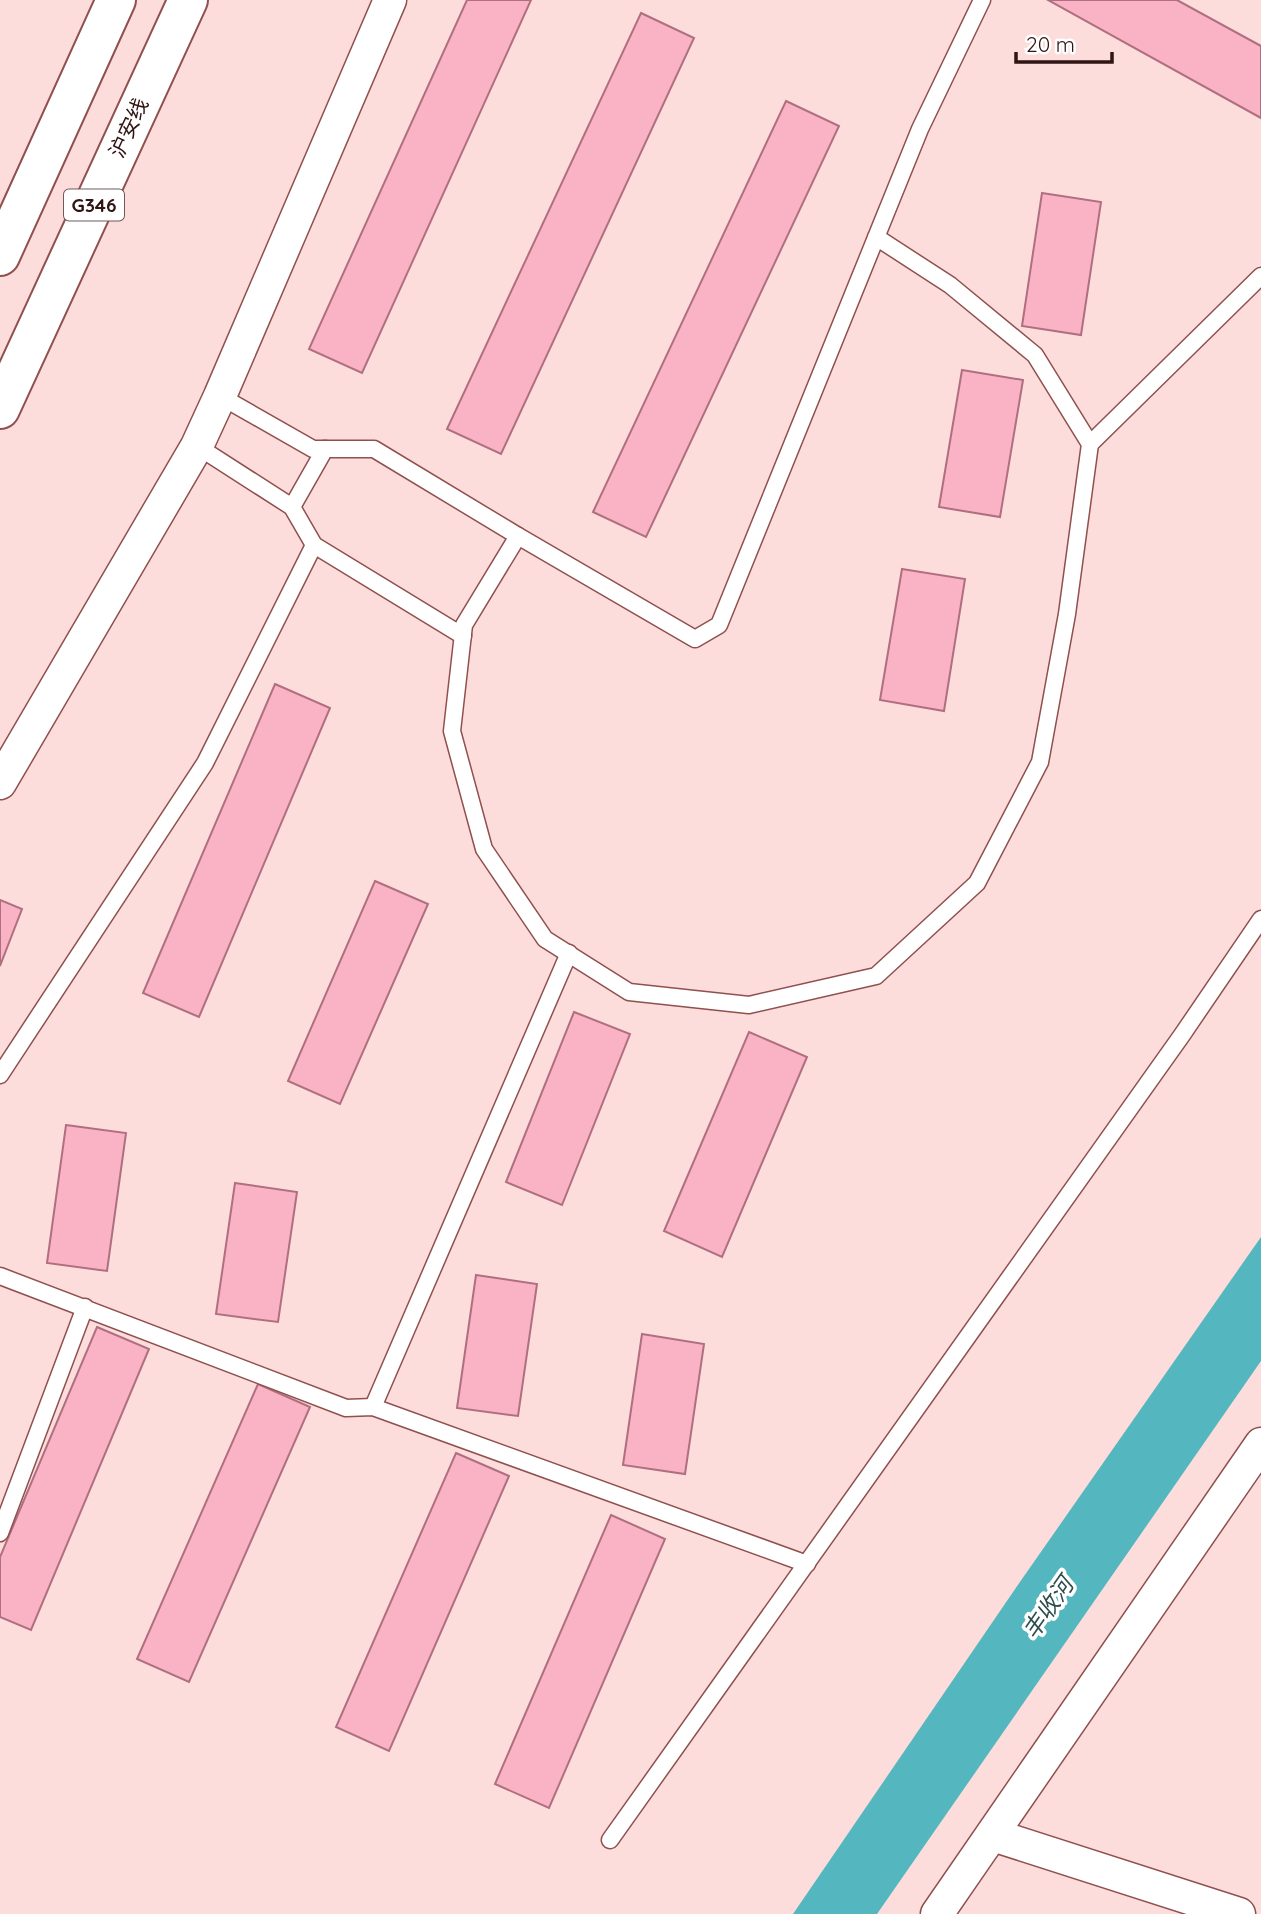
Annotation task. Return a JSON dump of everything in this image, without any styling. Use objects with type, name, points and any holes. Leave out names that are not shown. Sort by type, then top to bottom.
[{"type":"highway","name":"G346","points":[[0,256],[116,0]]},
{"type":"highway","name":"沪安线","points":[[0,409],[188,0]]},
{"type":"street","points":[[0,783],[197,446],[390,0]]},
{"type":"street","points":[[937,1914],[1261,1444]]},
{"type":"street","points":[[993,1835],[1240,1914]]},
{"type":"lane","points":[[220,396],[313,449],[374,449],[695,639],[719,625],[920,129],[982,0]]},
{"type":"lane","points":[[876,237],[950,285],[1035,355],[1090,444]]},
{"type":"lane","points":[[518,536],[464,625],[452,731],[484,849],[545,939],[629,992],[749,1005],[876,976],[977,883],[1040,762],[1068,614],[1090,444],[1261,276]]},
{"type":"lane","points":[[197,446],[292,507],[314,545],[463,636]]},
{"type":"lane","points":[[292,507],[325,449]]},
{"type":"lane","points":[[0,1075],[205,763],[314,545]]},
{"type":"lane","points":[[610,1840],[1174,1047],[1261,919]]},
{"type":"lane","points":[[373,1407],[569,953]]},
{"type":"lane","points":[[0,1276],[346,1408],[373,1407],[807,1564]]},
{"type":"lane","points":[[0,1533],[85,1307]]},
{"type":"water","name":"丰收河","points":[[1261,1237],[1261,1361],[877,1914],[793,1914],[1022,1579]]},
{"type":"building","points":[[467,0],[531,0],[362,373],[309,349]]},
{"type":"building","points":[[1048,0],[1177,0],[1261,46],[1261,118]]},
{"type":"building","points":[[641,13],[694,38],[501,454],[447,429]]},
{"type":"building","points":[[786,101],[839,126],[646,537],[593,512]]},
{"type":"building","points":[[1042,193],[1101,202],[1081,335],[1022,326]]},
{"type":"building","points":[[962,370],[1023,380],[1000,517],[939,507]]},
{"type":"building","points":[[902,569],[965,579],[944,711],[880,700]]},
{"type":"building","points":[[275,684],[330,708],[199,1017],[143,993]]},
{"type":"building","points":[[375,881],[428,904],[340,1104],[288,1081]]},
{"type":"building","points":[[0,900],[22,909],[0,966]]},
{"type":"building","points":[[574,1012],[630,1034],[562,1205],[506,1182]]},
{"type":"building","points":[[749,1032],[807,1057],[722,1257],[664,1231]]},
{"type":"building","points":[[66,1125],[126,1133],[107,1271],[47,1263]]},
{"type":"building","points":[[235,1183],[297,1192],[278,1322],[216,1314]]},
{"type":"building","points":[[476,1275],[537,1284],[518,1416],[457,1408]]},
{"type":"building","points":[[97,1327],[149,1349],[31,1630],[0,1617],[0,1557]]},
{"type":"building","points":[[642,1334],[704,1344],[685,1474],[623,1465]]},
{"type":"building","points":[[258,1384],[310,1407],[189,1682],[137,1659]]},
{"type":"building","points":[[456,1453],[509,1476],[389,1751],[336,1727]]},
{"type":"building","points":[[611,1515],[665,1539],[549,1808],[495,1784]]}]
